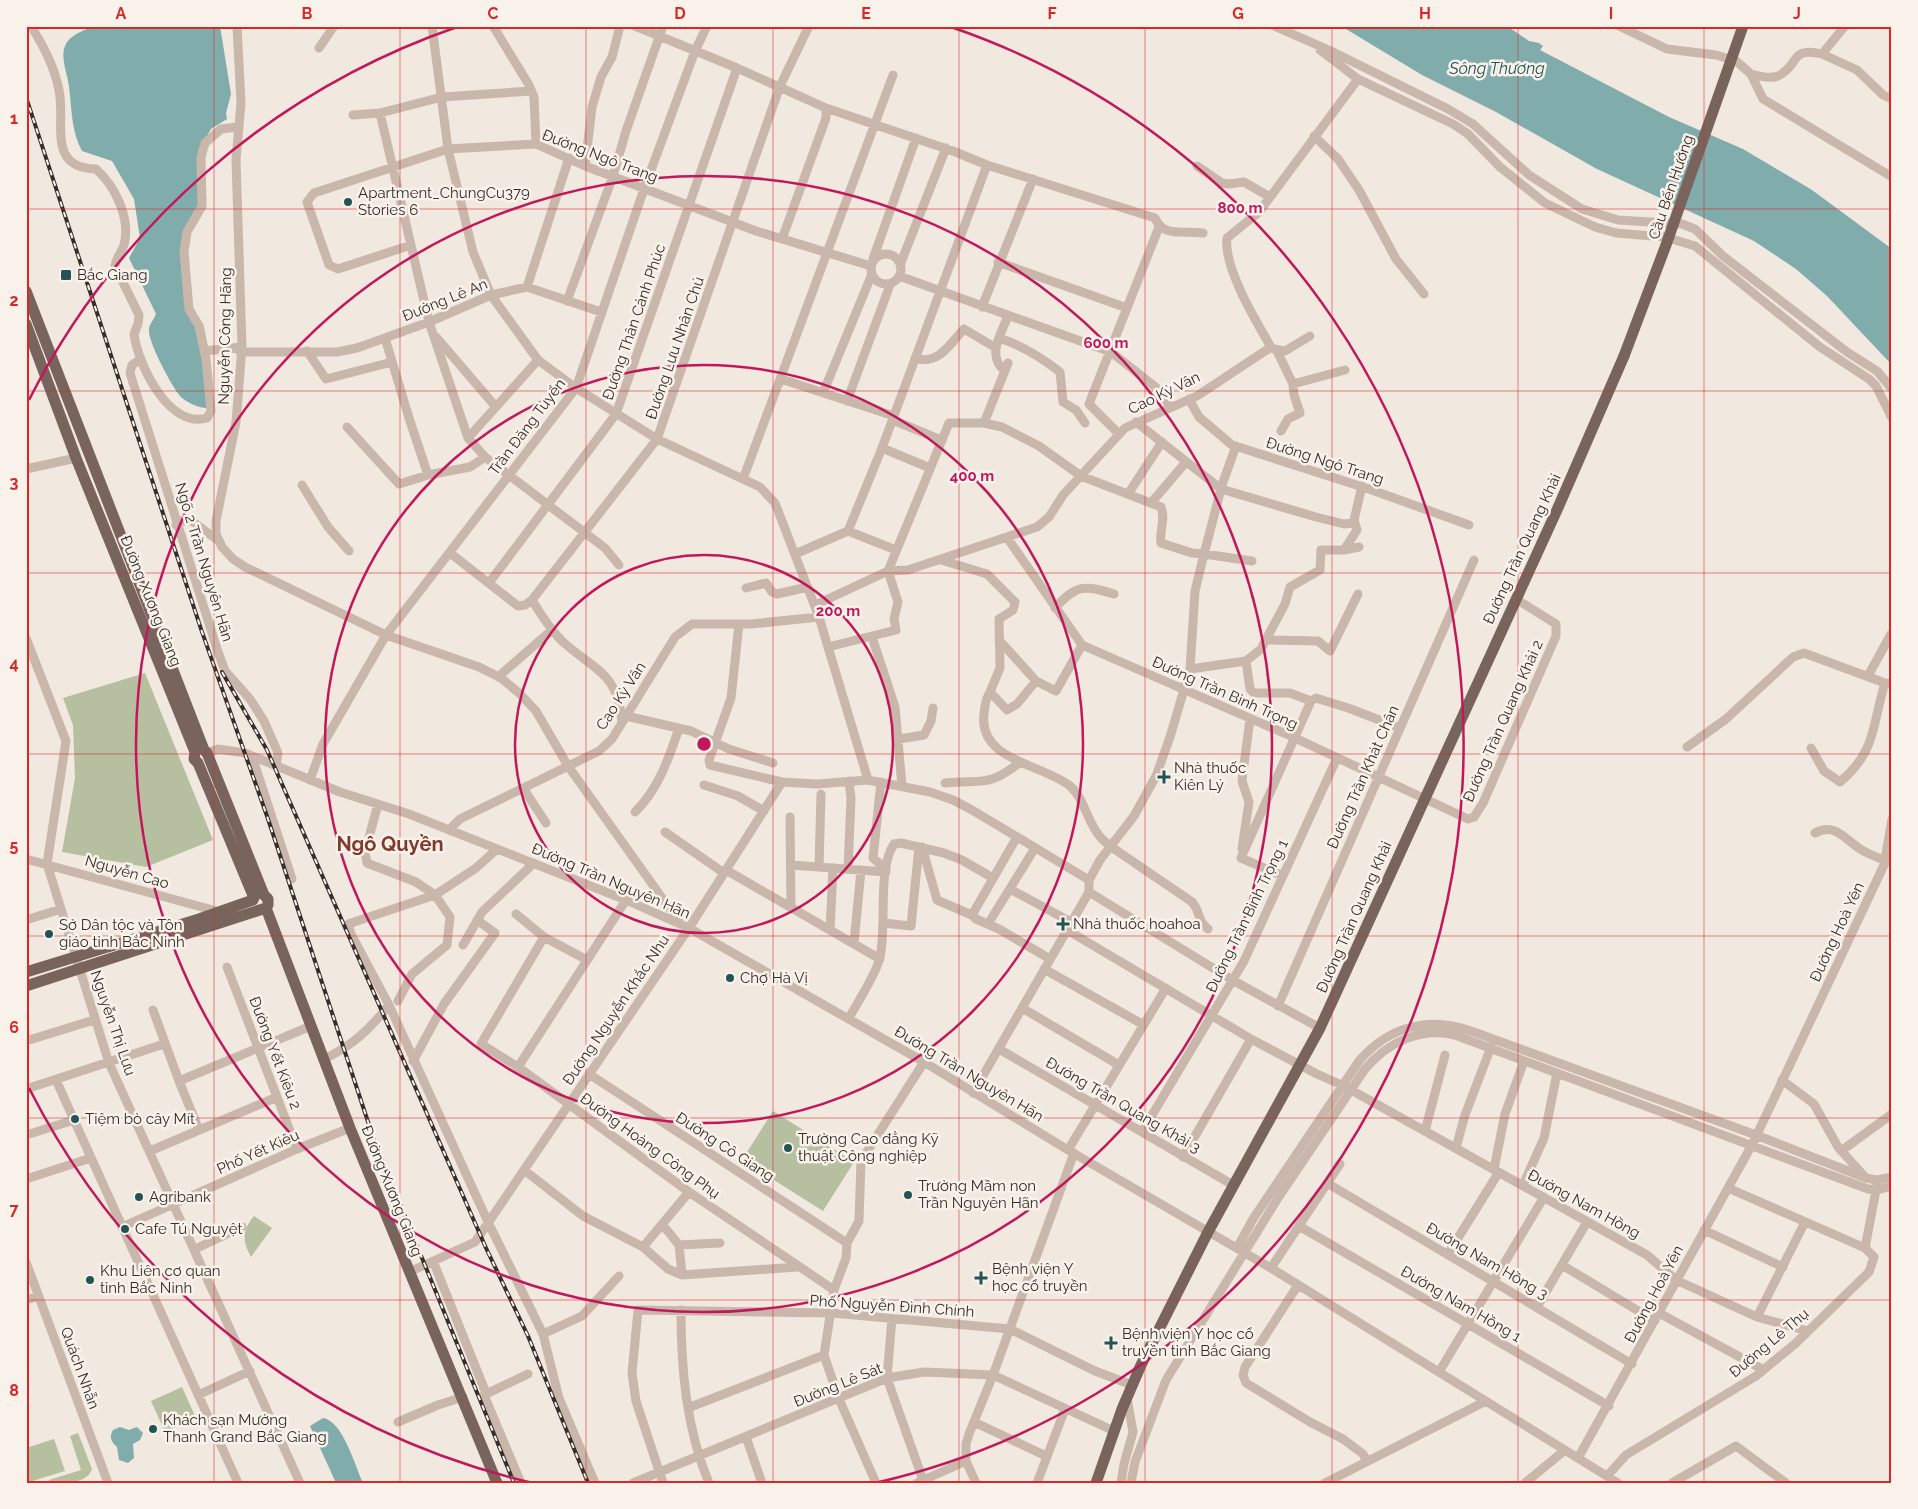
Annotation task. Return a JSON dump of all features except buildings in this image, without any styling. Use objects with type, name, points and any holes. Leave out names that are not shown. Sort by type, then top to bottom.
[{"type":"main road","name":"Cầu Bến Hướng","points":[[1624,356],[1666,246],[1743,26]]},
{"type":"main road","name":"Đường Xương Giang","points":[[26,291],[259,902],[497,1483]]},
{"type":"main road","name":"Đường Xương Giang","points":[[26,324],[77,458],[202,755]]},
{"type":"main road","name":"Đường Trần Quang Khải","points":[[1096,1483],[1132,1385],[1208,1232],[1301,1066],[1320,1028],[1516,599],[1624,356]]},
{"type":"main road","points":[[77,458],[85,463],[89,454]]},
{"type":"main road","points":[[26,972],[76,955],[201,924],[220,912],[259,902]]},
{"type":"main road","points":[[26,986],[259,902]]},
{"type":"street","points":[[31,26],[52,63],[60,93],[59,127],[64,152],[72,164],[83,168],[96,168],[106,178],[122,209],[125,235],[123,246],[115,260],[115,266],[139,315],[134,334],[141,359],[164,400],[186,419],[197,421],[207,418],[210,411],[204,351],[199,326],[189,309],[184,252],[187,232],[202,206],[202,157],[205,144],[221,128],[238,127]]},
{"type":"street","name":"Nguyễn Công Hãng","points":[[220,542],[216,534],[216,521],[236,422],[241,349],[236,160],[241,103],[238,26]]},
{"type":"street","points":[[319,48],[332,26]]},
{"type":"street","points":[[432,26],[448,149],[473,252],[491,295],[538,360],[576,388],[657,439],[760,487],[775,503],[815,605],[868,780]]},
{"type":"street","points":[[493,26],[534,97],[536,144]]},
{"type":"street","points":[[586,166],[592,107],[601,77],[612,57],[620,26]]},
{"type":"street","points":[[635,26],[780,86],[826,108],[946,148],[986,165],[1033,178],[1155,218],[1158,227],[1111,352],[1089,404],[1119,434]]},
{"type":"street","points":[[568,301],[613,176],[626,131],[663,26]]},
{"type":"street","name":"Trần Đăng Tuyển","points":[[310,780],[323,744],[386,635],[576,388],[600,312],[644,189],[706,26]]},
{"type":"street","name":"Đường Lưu Nhân Chú","points":[[532,600],[657,439],[780,86],[809,26]]},
{"type":"street","points":[[1274,26],[1448,109],[1473,124],[1529,176],[1582,209],[1632,222],[1682,224],[1696,229],[1724,256],[1847,352],[1876,371],[1892,389]]},
{"type":"street","points":[[1619,26],[1668,49],[1716,55],[1736,61],[1751,74],[1763,99],[1892,177]]},
{"type":"street","points":[[1822,54],[1845,26]]},
{"type":"street","points":[[1311,43],[1358,79],[1453,124],[1468,134],[1500,167],[1545,203],[1594,227],[1616,233],[1665,236],[1724,256]]},
{"type":"street","points":[[1751,74],[1769,77],[1778,76],[1802,52],[1808,50],[1822,54],[1857,70],[1883,95],[1892,100]]},
{"type":"street","name":"Đường Thân Cảnh Phúc","points":[[490,583],[616,414],[737,68]]},
{"type":"street","points":[[743,479],[876,124],[892,75]]},
{"type":"street","points":[[1281,431],[1288,419],[1300,413],[1294,395],[1294,384],[1241,294],[1228,255],[1227,242],[1229,236],[1259,212],[1358,79]]},
{"type":"street","points":[[353,115],[380,113],[442,97],[531,91]]},
{"type":"street","points":[[782,239],[826,118],[826,108]]},
{"type":"street","points":[[380,113],[429,322],[468,438],[485,457],[605,548],[619,565]]},
{"type":"street","points":[[1314,136],[1338,160],[1359,190],[1396,259],[1424,294]]},
{"type":"street","points":[[823,393],[872,266],[916,138]]},
{"type":"street","name":"Đường Ngô Trang","points":[[411,246],[338,269],[333,268],[329,264],[307,202],[314,193],[448,149],[536,144],[644,189],[756,231],[872,266]]},
{"type":"street","points":[[847,401],[890,285],[899,276],[900,265],[946,148]]},
{"type":"street","points":[[569,158],[527,287],[600,312]]},
{"type":"street","points":[[795,554],[848,531],[882,448],[938,291],[986,165]]},
{"type":"street","points":[[1197,166],[1222,183],[1244,182],[1270,197]]},
{"type":"street","points":[[982,307],[998,262],[1033,178]]},
{"type":"street","points":[[1158,227],[1168,232],[1203,233]]},
{"type":"street","points":[[1695,246],[1820,346],[1869,379],[1876,386],[1892,418]]},
{"type":"street","points":[[872,266],[888,254],[896,258],[900,265]]},
{"type":"street","points":[[998,262],[1127,308]]},
{"type":"street","points":[[872,266],[878,282],[890,285]]},
{"type":"street","points":[[899,276],[1111,352],[1158,389],[1172,406]]},
{"type":"street","name":"Đường Lê An","points":[[204,351],[241,349],[337,352],[385,338],[429,322],[491,295],[527,287]]},
{"type":"street","points":[[984,423],[1006,367],[997,363],[996,348],[998,338],[1008,316]]},
{"type":"street","points":[[915,358],[924,361],[933,359],[964,329],[996,348]]},
{"type":"street","points":[[433,334],[496,407]]},
{"type":"street","name":"Cao Kỳ Vân","points":[[888,571],[908,570],[941,560],[1008,538],[1043,523],[1063,495],[1119,434],[1136,422],[1189,399],[1274,349],[1285,351],[1310,336]]},
{"type":"street","points":[[385,338],[428,475]]},
{"type":"street","points":[[998,338],[1012,342],[1046,361],[1060,372],[1063,402],[1076,410],[1085,422]]},
{"type":"street","points":[[306,351],[326,379],[392,362]]},
{"type":"street","name":"Ngõ 2 Trần Nguyên Hãn","points":[[141,359],[132,365],[130,373],[172,506],[176,526],[225,671],[252,701],[264,720],[278,753],[276,766]]},
{"type":"street","points":[[468,438],[538,360]]},
{"type":"street","points":[[1294,384],[1345,370]]},
{"type":"street","points":[[781,379],[847,401],[941,440]]},
{"type":"street","name":"Đường Ngô Trang","points":[[1189,399],[1199,417],[1236,446],[1362,486],[1469,526]]},
{"type":"street","points":[[1136,422],[1221,489],[1316,517],[1344,524],[1355,523]]},
{"type":"street","points":[[828,647],[896,630],[894,619],[898,602],[888,571],[949,423],[984,423],[1002,427],[1039,446],[1081,476],[1161,507],[1164,516],[1160,535],[1161,543],[1192,553],[1252,561]]},
{"type":"street","points":[[347,427],[398,484],[428,475],[470,467],[485,457]]},
{"type":"street","points":[[1128,494],[1162,442]]},
{"type":"street","points":[[973,1093],[1089,892],[1089,880],[1110,846],[1134,816],[1156,776],[1190,668],[1194,591],[1221,489],[1236,446]]},
{"type":"street","points":[[882,448],[930,468]]},
{"type":"street","points":[[26,469],[77,458]]},
{"type":"street","points":[[1151,503],[1186,462]]},
{"type":"street","points":[[302,485],[328,527],[349,551]]},
{"type":"street","points":[[1344,550],[1357,530],[1354,520],[1362,486]]},
{"type":"street","points":[[176,526],[181,521],[192,521],[220,542],[233,559],[245,567],[386,635],[479,667],[498,677],[519,693],[536,711],[568,766],[685,926]]},
{"type":"street","points":[[848,531],[896,550]]},
{"type":"street","name":"Đường Trần Bình Trọng","points":[[1008,538],[1055,608],[1082,644],[1184,691],[1293,737],[1468,819],[1474,817]]},
{"type":"street","points":[[1190,668],[1246,661],[1253,658],[1266,640],[1285,604],[1290,587],[1320,570],[1321,550],[1344,550],[1358,547]]},
{"type":"street","points":[[450,553],[518,606],[525,605],[532,600],[552,630],[608,680],[620,701],[624,719],[679,728],[702,735],[715,743],[742,754],[773,763]]},
{"type":"street","points":[[941,560],[987,574],[1015,602],[1013,610],[999,619],[1000,668],[986,698],[982,724],[988,737],[999,750],[1019,763],[1048,772],[1072,788],[1080,796],[1083,809],[1094,829],[1110,846],[1192,902],[1196,907],[1198,919],[1208,928]]},
{"type":"street","name":"Đường Trần Khát Chân","points":[[1278,1006],[1474,560]]},
{"type":"street","points":[[815,605],[888,571]]},
{"type":"street","points":[[746,588],[766,583],[772,592],[777,594],[808,587]]},
{"type":"street","points":[[1055,608],[1069,593],[1082,587],[1114,594]]},
{"type":"street","points":[[1266,640],[1318,641],[1330,651],[1358,594]]},
{"type":"street","name":"Đường Trần Quang Khải 2","points":[[1474,817],[1556,636],[1556,624],[1516,599]]},
{"type":"street","name":"Cao Kỳ Vân","points":[[451,831],[460,819],[599,751],[612,740],[675,637],[683,628],[692,624],[706,622],[740,624],[819,618]]},
{"type":"street","points":[[740,624],[731,698],[715,743],[710,765],[782,782],[818,784],[868,780],[902,786],[953,800],[1089,880]]},
{"type":"street","points":[[498,677],[552,630]]},
{"type":"street","points":[[1868,676],[1891,634]]},
{"type":"street","points":[[872,636],[895,707],[902,786]]},
{"type":"street","name":"Nguyễn Thị Lưu","points":[[26,638],[66,742],[47,864],[76,955],[94,1020],[109,1063],[175,1204],[300,1483]]},
{"type":"street","points":[[999,640],[1036,681],[1056,691],[1082,644]]},
{"type":"street","points":[[1687,747],[1726,719],[1793,657],[1804,653],[1889,683],[1866,752],[1851,773],[1840,782],[1824,771],[1811,748]]},
{"type":"street","points":[[1246,661],[1250,689],[1254,693],[1290,693],[1311,701]]},
{"type":"street","points":[[990,692],[1007,710],[1017,704],[1036,681]]},
{"type":"street","points":[[1241,858],[1293,737],[1311,701],[1316,698],[1328,701],[1400,728]]},
{"type":"street","points":[[899,739],[924,735],[932,721],[933,708]]},
{"type":"street","points":[[1241,858],[1248,802],[1242,781],[1250,719]]},
{"type":"street","points":[[635,812],[653,791],[666,765],[679,728]]},
{"type":"street","name":"Đường Trần Nguyên Hãn","points":[[202,755],[218,749],[252,756],[310,780],[497,849],[626,900],[685,926],[924,1062],[973,1093],[1271,1268],[1618,1483]]},
{"type":"street","points":[[252,756],[292,879]]},
{"type":"street","name":"Đường Trần Bình Trọng 1","points":[[1142,1132],[1234,981],[1337,758]]},
{"type":"street","points":[[945,783],[990,781],[1003,776],[1019,763]]},
{"type":"street","points":[[848,869],[852,798],[849,781]]},
{"type":"street","name":"Đường Nguyễn Khắc Nhu","points":[[409,1272],[474,1242],[589,1074],[685,926],[725,872],[782,782]]},
{"type":"street","points":[[881,782],[873,858],[886,871]]},
{"type":"street","points":[[704,786],[738,796],[764,811]]},
{"type":"street","points":[[523,788],[546,823]]},
{"type":"street","points":[[819,867],[821,794]]},
{"type":"street","points":[[324,1059],[350,1046],[371,1027],[393,1003],[412,974],[447,945],[450,917],[435,895],[416,882],[367,863],[364,852],[378,804]]},
{"type":"street","points":[[790,817],[791,908]]},
{"type":"street","points":[[1815,832],[1828,829],[1844,834],[1858,848],[1888,860],[1892,819]]},
{"type":"street","points":[[665,832],[725,872],[880,958]]},
{"type":"street","points":[[974,916],[973,911],[1016,837]]},
{"type":"street","points":[[848,1018],[880,958],[886,871],[889,851],[894,844],[901,842],[962,860],[992,878]]},
{"type":"street","points":[[920,847],[937,900],[974,916],[1050,959]]},
{"type":"street","points":[[883,923],[911,926],[920,847]]},
{"type":"street","points":[[988,924],[1035,848]]},
{"type":"street","name":"Đường Hoà Yên","points":[[1578,1458],[1609,1406],[1754,1139],[1888,860],[1892,848]]},
{"type":"street","points":[[497,849],[476,868],[435,895],[348,924],[351,934],[393,1003],[413,1061],[488,1222],[543,1334],[559,1398],[595,1483]]},
{"type":"street","points":[[1241,858],[1283,876]]},
{"type":"street","name":"Nguyễn Cao","points":[[26,860],[47,864],[220,912]]},
{"type":"street","points":[[462,945],[477,920],[494,899],[534,864]]},
{"type":"street","points":[[791,865],[886,871]]},
{"type":"street","points":[[830,930],[834,868]]},
{"type":"street","points":[[854,944],[861,870]]},
{"type":"street","name":"Đường Nam Hồng","points":[[1010,889],[1212,1017],[1301,1066],[1347,1087],[1647,1255],[1676,1280],[1757,1318],[1808,1330]]},
{"type":"street","points":[[1089,892],[1234,981],[1320,1028]]},
{"type":"street","points":[[518,1067],[626,900]]},
{"type":"street","points":[[26,920],[61,909]]},
{"type":"street","points":[[516,914],[544,937],[587,960]]},
{"type":"street","points":[[413,1061],[444,1004],[495,934],[477,920]]},
{"type":"street","name":"Đường Hoàng Công Phụ","points":[[544,937],[483,1037],[482,1044],[518,1067],[689,1192],[797,1267],[834,1290]]},
{"type":"street","name":"Đường Yết Kiêu 2","points":[[227,967],[296,1149]]},
{"type":"street","points":[[1044,969],[1144,1025]]},
{"type":"street","points":[[976,1483],[966,1461],[966,1444],[1010,1329],[1071,1151],[1095,1104],[1166,988]]},
{"type":"street","points":[[1022,1008],[1119,1065]]},
{"type":"street","points":[[153,1010],[164,1044],[199,1130]]},
{"type":"street","points":[[26,1041],[94,1020]]},
{"type":"street","points":[[1131,1483],[1135,1462],[1166,1380],[1241,1251],[1253,1219],[1370,1056],[1387,1037],[1404,1029],[1431,1023],[1449,1024],[1877,1185],[1892,1186]]},
{"type":"street","points":[[179,1081],[311,1026]]},
{"type":"street","points":[[1370,1056],[1400,1040],[1418,1034],[1447,1033],[1491,1047],[1557,1073],[1866,1178],[1877,1185]]},
{"type":"street","points":[[1183,1157],[1252,1039]]},
{"type":"street","points":[[26,1089],[164,1044]]},
{"type":"street","points":[[1456,1148],[1465,1115],[1491,1047]]},
{"type":"street","name":"Đường Trần Quang Khải 3","points":[[999,1049],[1233,1185]]},
{"type":"street","points":[[1425,1131],[1445,1055]]},
{"type":"street","points":[[1448,1254],[1497,1171],[1505,1114],[1524,1060]]},
{"type":"street","points":[[876,1483],[839,1399],[824,1354],[832,1313],[834,1290],[846,1258],[847,1243],[859,1220],[861,1161],[924,1062]]},
{"type":"street","points":[[1523,1185],[1544,1138],[1557,1073]]},
{"type":"street","name":"Đường Cô Giang","points":[[589,1074],[847,1243]]},
{"type":"street","points":[[56,1080],[238,1483]]},
{"type":"street","points":[[1782,1080],[1814,1104],[1841,1151],[1866,1178]]},
{"type":"street","points":[[150,1151],[277,1097]]},
{"type":"street","points":[[1841,1151],[1892,1114]]},
{"type":"street","points":[[26,1135],[74,1120]]},
{"type":"street","name":"Phố Yết Kiêu","points":[[122,1227],[296,1149],[350,1128]]},
{"type":"street","points":[[26,1179],[91,1158]]},
{"type":"street","points":[[1271,1268],[1340,1164]]},
{"type":"street","points":[[524,1170],[583,1216],[643,1247],[668,1269],[682,1275],[797,1267]]},
{"type":"street","points":[[1877,1185],[1892,1177]]},
{"type":"street","name":"Đường Nam Hồng 3","points":[[1327,1183],[1632,1364]]},
{"type":"street","name":"Đường Lê Thụ","points":[[1608,1476],[1626,1455],[1745,1383],[1808,1330],[1869,1272],[1874,1257],[1865,1248],[1877,1185]]},
{"type":"street","points":[[1728,1188],[1865,1248]]},
{"type":"street","points":[[643,1247],[689,1192]]},
{"type":"street","points":[[1440,1372],[1544,1197]]},
{"type":"street","points":[[1537,1307],[1587,1222]]},
{"type":"street","points":[[1757,1318],[1805,1222]]},
{"type":"street","points":[[662,1224],[679,1245],[682,1275]]},
{"type":"street","name":"Đường Nam Hồng 1","points":[[1299,1226],[1609,1406]]},
{"type":"street","points":[[195,1249],[242,1227]]},
{"type":"street","points":[[1704,1230],[1783,1268]]},
{"type":"street","points":[[679,1245],[720,1243]]},
{"type":"street","points":[[433,1261],[486,1393],[484,1396],[521,1483]]},
{"type":"street","name":"Quách Nhẫn","points":[[26,1262],[30,1282],[39,1296],[108,1483]]},
{"type":"street","points":[[1562,1264],[1657,1317],[1762,1369]]},
{"type":"street","points":[[543,1334],[582,1316],[619,1276]]},
{"type":"street","points":[[1298,1285],[1245,1367],[1243,1375],[1246,1383],[1260,1393],[1343,1439],[1363,1454],[1367,1461]]},
{"type":"street","points":[[26,1300],[39,1296]]},
{"type":"street","name":"Phố Nguyễn Đình Chính","points":[[660,1472],[636,1401],[632,1373],[638,1310],[832,1313],[1010,1329],[1095,1371],[1132,1385]]},
{"type":"street","points":[[681,1310],[681,1348],[688,1408],[698,1458],[708,1483]]},
{"type":"street","points":[[892,1318],[887,1378],[921,1482],[966,1461]]},
{"type":"street","points":[[688,1408],[824,1354]]},
{"type":"street","points":[[198,1395],[250,1371]]},
{"type":"street","name":"Đường Lê Sát","points":[[632,1483],[698,1458],[887,1378],[924,1372],[993,1375],[1114,1431]]},
{"type":"street","points":[[486,1393],[528,1374]]},
{"type":"street","points":[[398,1422],[438,1405],[463,1397]]},
{"type":"street","points":[[1121,1483],[1124,1464],[1134,1432],[1127,1398]]},
{"type":"street","points":[[1325,1483],[1486,1401]]},
{"type":"street","points":[[1037,1483],[1065,1409]]},
{"type":"street","points":[[974,1422],[1046,1456]]},
{"type":"street","points":[[746,1437],[762,1483]]},
{"type":"street","points":[[1672,1483],[1736,1446],[1786,1483]]},
{"type":"street","points":[[1525,1483],[1565,1450]]},
{"type":"street","points":[[660,1472],[663,1483]]},
{"type":"green space","points":[[145,673],[213,840],[146,867],[62,852],[75,778],[73,725],[63,698]]},
{"type":"green space","points":[[773,1111],[854,1162],[823,1211],[742,1160]]},
{"type":"green space","points":[[254,1216],[272,1228],[251,1257],[246,1246],[245,1231]]},
{"type":"green space","points":[[182,1387],[196,1418],[165,1432],[151,1401]]},
{"type":"green space","points":[[78,1433],[92,1469],[89,1474],[85,1478],[73,1482],[48,1483],[49,1480],[81,1470],[70,1436]]},
{"type":"green space","points":[[54,1439],[65,1471],[26,1483],[26,1448]]},
{"type":"water","points":[[93,26],[220,26],[231,94],[226,113],[227,119],[211,129],[208,134],[205,152],[205,200],[186,232],[192,308],[203,324],[206,338],[208,408],[193,405],[180,396],[166,374],[150,338],[150,325],[156,314],[129,258],[140,238],[134,199],[112,161],[82,151],[78,143],[72,120],[64,51],[70,39]]},
{"type":"water","name":"Sông Thương","points":[[1341,26],[1507,26],[1529,41],[1539,43],[1543,46],[1540,50],[1669,117],[1743,149],[1812,190],[1892,249],[1892,365],[1827,296],[1796,269],[1754,241],[1597,169],[1496,112],[1422,75]]},
{"type":"water","points":[[323,1418],[337,1427],[342,1435],[363,1483],[336,1483],[310,1426]]},
{"type":"water","points":[[120,1427],[129,1430],[137,1427],[143,1433],[140,1440],[133,1444],[134,1458],[128,1463],[119,1460],[117,1447],[111,1439],[113,1430]]},
{"type":"railway","points":[[26,97],[201,629],[268,819],[375,1143],[514,1483]]},
{"type":"railway","points":[[222,672],[267,750],[486,1248],[528,1336],[588,1483]]},
{"type":"place","name":"Apartment_ChungCu379 Stories 6","points":[[348,202]]},
{"type":"place","name":"Bắc Giang","points":[[66,275]]},
{"type":"place","name":"Nhà thuốc Kiên Lý","points":[[1164,777]]},
{"type":"place","name":"Nhà thuốc hoahoa","points":[[1063,924]]},
{"type":"place","name":"Sở Dân tộc và Tôn giáo tỉnh Bắc Ninh","points":[[49,934]]},
{"type":"place","name":"Chợ Hà Vị","points":[[730,978]]},
{"type":"place","name":"Tiệm bò cây Mít","points":[[75,1119]]},
{"type":"place","name":"Trường Cao đẳng Kỹ thuật Công nghiệp","points":[[788,1148]]},
{"type":"place","name":"Trường Mầm non Trần Nguyên Hãn","points":[[908,1195]]},
{"type":"place","name":"Agribank","points":[[139,1197]]},
{"type":"place","name":"Cafe Tú Nguyệt","points":[[125,1229]]},
{"type":"place","name":"Bệnh viện Y học cổ truyền","points":[[981,1278]]},
{"type":"place","name":"Khu Liên cơ quan tỉnh Bắc Ninh","points":[[90,1280]]},
{"type":"place","name":"Bệnh viện Y học cổ truyền tỉnh Bắc Giang","points":[[1111,1343]]},
{"type":"place","name":"Khách sạn Mường Thanh Grand Bắc Giang","points":[[153,1429]]},
{"type":"district","name":"Ngô Quyền","points":[[390,844]]}]
